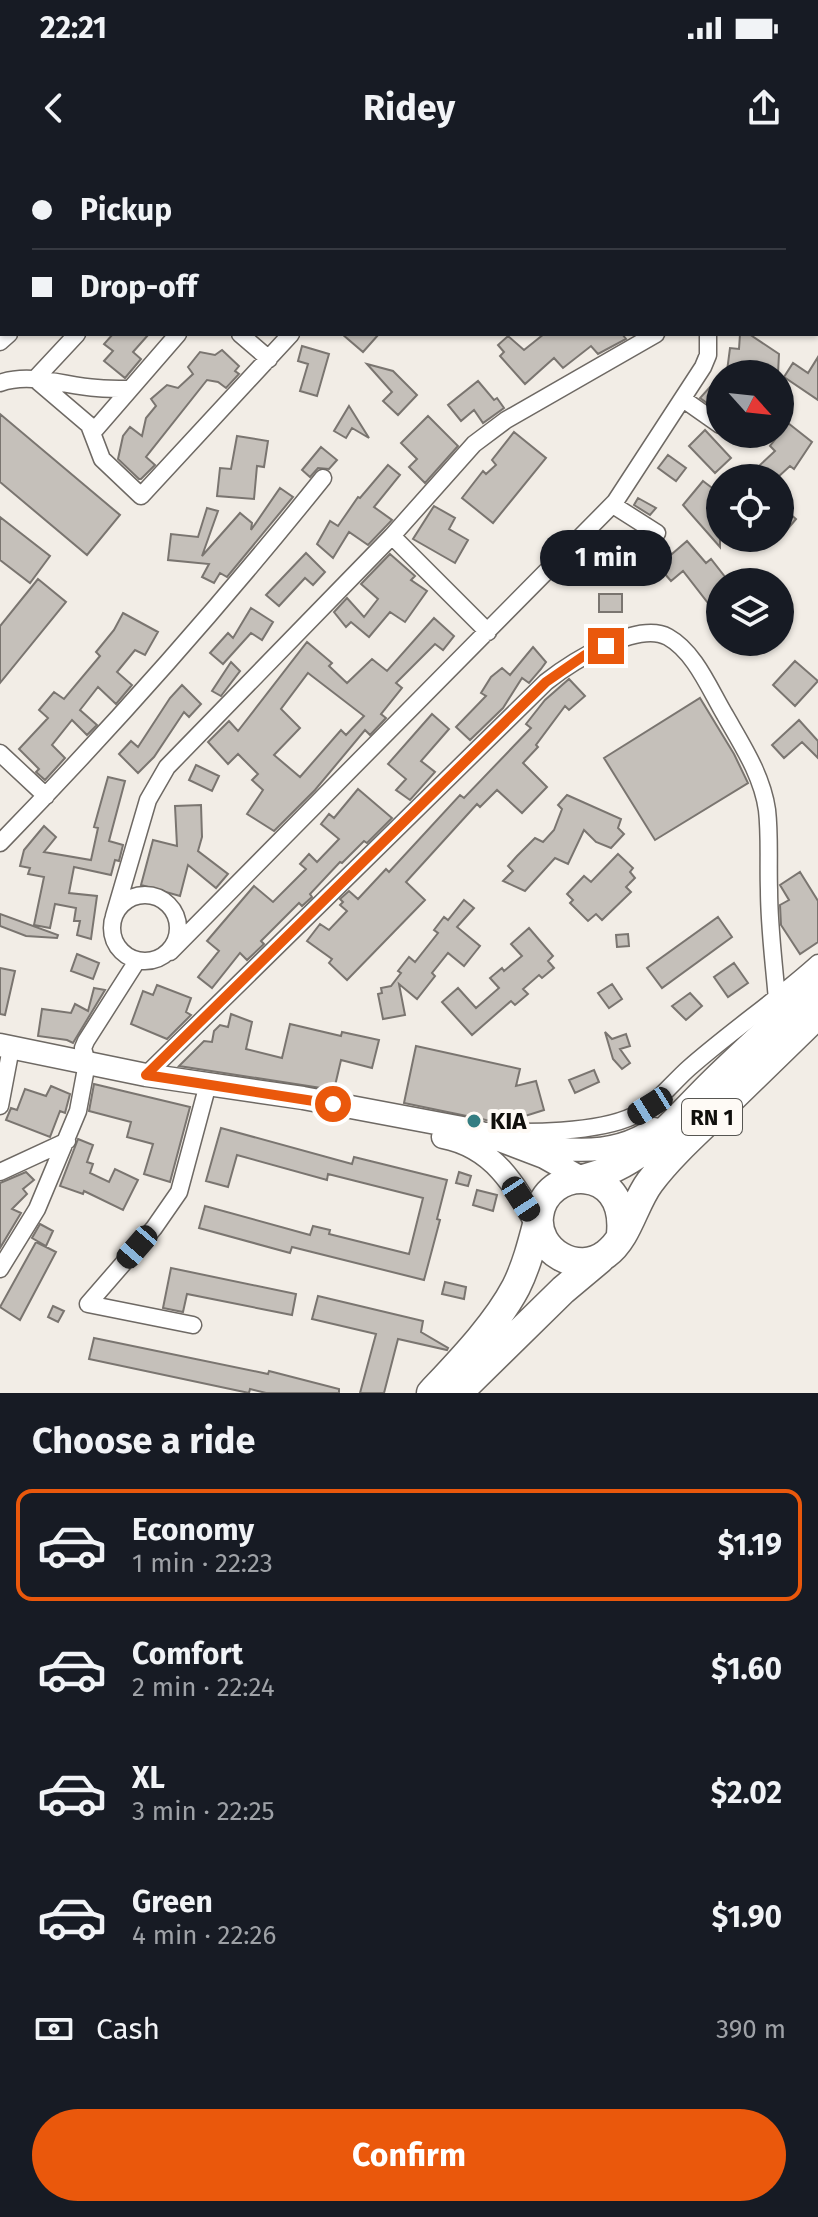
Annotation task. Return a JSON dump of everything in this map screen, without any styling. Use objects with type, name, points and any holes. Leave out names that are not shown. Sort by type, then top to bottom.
[{"type":"highway","name":"RN 1","points":[[431,1393],[478,1340],[515,1288],[539,1224],[543,1202],[552,1190],[572,1180],[606,1174],[652,1146],[714,1082],[818,985]]},
{"type":"highway","name":"RN 1","points":[[458,1393],[563,1290],[614,1247],[648,1183],[818,1014]]},
{"type":"highway","points":[[583,1179],[600,1183],[619,1202],[623,1216],[621,1234]]},
{"type":"highway","points":[[539,1224],[546,1244],[556,1255],[575,1263],[603,1257]]},
{"type":"main road","points":[[6,1047],[146,1075],[303,1098],[564,1150],[630,1143],[714,1082]]},
{"type":"main road","points":[[214,1085],[298,1110],[459,1140],[490,1157],[539,1224]]},
{"type":"main road","points":[[473,1130],[544,1157],[583,1179]]},
{"type":"street","points":[[35,379],[75,336]]},
{"type":"street","points":[[93,432],[176,336]]},
{"type":"street","points":[[242,336],[269,359]]},
{"type":"street","points":[[35,379],[89,425],[102,459],[141,496],[289,336]]},
{"type":"street","points":[[653,336],[487,433],[455,463],[392,536],[167,767],[148,800],[114,916],[113,939],[127,957],[149,962],[170,952],[613,505],[703,367],[708,355],[708,336]]},
{"type":"street","points":[[0,383],[11,379],[35,379],[129,389]]},
{"type":"street","points":[[683,399],[706,415]]},
{"type":"street","points":[[0,843],[93,747],[264,551],[323,478]]},
{"type":"street","points":[[613,505],[657,533]]},
{"type":"street","points":[[392,536],[488,632]]},
{"type":"street","points":[[146,1075],[546,682],[585,655],[628,637],[651,633],[665,635],[676,642],[693,661],[752,762],[762,787],[767,810],[777,1000]]},
{"type":"street","points":[[0,753],[46,796]]},
{"type":"street","points":[[114,916],[131,898],[143,895],[165,901],[178,920],[176,943],[170,952]]},
{"type":"street","points":[[0,1269],[37,1209],[67,1141],[83,1093],[87,1063],[83,1048],[86,1041],[137,961]]},
{"type":"street","points":[[473,1130],[567,1130],[616,1123],[634,1116],[650,1106],[690,1067],[777,1000],[818,963]]},
{"type":"street","points":[[0,1106],[6,1047]]},
{"type":"street","points":[[193,1325],[88,1304],[154,1228],[179,1192],[214,1085]]},
{"type":"street","points":[[0,1172],[67,1141]]},
{"type":"building","points":[[111,336],[147,336],[133,352],[141,359],[125,378],[104,361],[113,351],[104,344]]},
{"type":"building","points":[[344,336],[377,336],[363,352]]},
{"type":"building","points":[[508,336],[524,350],[542,336],[624,336],[626,339],[598,354],[591,346],[563,368],[554,358],[525,384],[500,356],[504,352],[498,345]]},
{"type":"building","points":[[740,336],[752,336],[779,354],[779,360],[728,360],[730,348],[739,349]]},
{"type":"building","points":[[302,346],[329,354],[317,396],[300,391],[308,364],[298,361]]},
{"type":"building","points":[[222,350],[239,366],[235,371],[239,374],[226,388],[218,382],[207,380],[146,457],[155,465],[139,479],[118,459],[123,436],[130,427],[142,436],[146,418],[156,406],[151,399],[167,385],[178,388],[193,374],[188,367],[200,352],[215,355]]},
{"type":"building","points":[[818,357],[818,400],[794,384],[794,364],[808,373]]},
{"type":"building","points":[[367,364],[393,371],[417,395],[398,415],[383,401],[392,392]]},
{"type":"building","points":[[478,381],[504,408],[483,423],[474,410],[461,421],[448,405]]},
{"type":"building","points":[[349,406],[369,438],[352,428],[346,438],[334,431]]},
{"type":"building","points":[[0,414],[120,515],[87,555],[0,482]]},
{"type":"building","points":[[428,416],[458,446],[425,483],[409,467],[417,459],[401,443]]},
{"type":"building","points":[[794,428],[812,442],[794,469],[794,464],[761,464],[775,451],[772,448],[794,448]]},
{"type":"building","points":[[705,430],[706,448],[722,448],[731,458],[725,464],[706,464],[689,446]]},
{"type":"building","points":[[514,432],[546,458],[493,523],[462,498],[483,471],[486,474],[496,465],[492,460]]},
{"type":"building","points":[[237,436],[268,441],[264,467],[257,466],[254,499],[217,496],[220,468],[231,469]]},
{"type":"building","points":[[321,447],[337,460],[329,469],[318,468],[310,477],[302,470]]},
{"type":"building","points":[[668,455],[686,468],[676,481],[658,468]]},
{"type":"building","points":[[388,465],[400,475],[374,507],[392,520],[368,545],[349,532],[333,558],[317,544],[330,521],[338,526],[358,497]]},
{"type":"building","points":[[703,481],[706,483],[706,531],[683,505]]},
{"type":"building","points":[[280,488],[293,497],[227,577],[220,573],[214,583],[202,577],[209,564],[168,560],[171,534],[198,537],[207,508],[218,511],[202,556],[240,513],[252,523],[251,530]]},
{"type":"building","points":[[638,498],[656,508],[650,515],[634,505]]},
{"type":"building","points":[[434,506],[455,518],[449,529],[468,540],[455,563],[413,539]]},
{"type":"building","points":[[0,517],[50,556],[30,583],[0,560]]},
{"type":"building","points":[[687,541],[706,563],[711,559],[718,568],[706,568],[706,600],[683,571],[671,581],[658,566]]},
{"type":"building","points":[[603,549],[642,551],[640,573],[601,570]]},
{"type":"building","points":[[306,553],[325,572],[313,585],[305,578],[279,606],[266,595]]},
{"type":"building","points":[[390,554],[415,576],[411,580],[427,591],[405,622],[390,612],[369,637],[351,622],[346,627],[334,612],[347,598],[364,617],[378,599],[361,584]]},
{"type":"building","points":[[38,579],[66,602],[0,683],[0,626]]},
{"type":"building","points":[[599,594],[622,594],[622,612],[599,612]]},
{"type":"building","points":[[251,608],[273,622],[262,640],[251,633],[223,664],[210,653],[228,633],[233,638]]},
{"type":"building","points":[[123,613],[158,632],[145,655],[135,650],[117,672],[132,685],[116,704],[98,687],[80,710],[97,725],[87,735],[72,720],[52,745],[65,758],[45,780],[36,772],[39,769],[19,749],[48,718],[39,710],[54,692],[64,699],[100,656],[96,652]]},
{"type":"building","points":[[434,618],[454,636],[443,650],[435,644],[396,683],[402,688],[381,714],[386,718],[370,735],[365,730],[315,790],[274,831],[247,814],[263,790],[252,780],[258,774],[238,754],[228,764],[208,742],[229,721],[238,731],[307,642],[332,663],[329,666],[347,683],[372,659],[387,671]],"holes":[[[308,673],[364,716],[346,735],[341,730],[300,777],[274,755],[300,728],[281,709]]]},
{"type":"building","points":[[533,647],[546,662],[529,683],[522,678],[503,708],[470,740],[456,727],[486,696],[481,693],[491,677],[502,668],[510,675]]},
{"type":"building","points":[[795,661],[818,681],[795,706],[773,685]]},
{"type":"building","points":[[231,662],[240,671],[221,696],[212,691]]},
{"type":"building","points":[[569,679],[585,696],[569,710],[565,706],[536,745],[538,747],[523,763],[547,787],[522,813],[497,790],[480,807],[477,804],[406,882],[425,900],[347,980],[329,963],[332,959],[307,941],[320,924],[329,930],[347,911],[340,905],[343,902],[340,899],[349,891],[358,899],[386,869],[389,872],[460,795],[464,798],[531,728],[526,724],[545,700]]},
{"type":"building","points":[[182,685],[201,704],[189,717],[184,712],[154,757],[138,773],[119,754],[131,741],[138,747]]},
{"type":"building","points":[[700,698],[748,783],[655,840],[604,758]]},
{"type":"building","points":[[432,714],[449,729],[421,761],[435,772],[410,800],[396,790],[406,779],[388,764]]},
{"type":"building","points":[[799,720],[818,741],[818,758],[802,742],[784,758],[772,745]]},
{"type":"building","points":[[196,765],[219,776],[212,791],[189,780]]},
{"type":"building","points":[[108,777],[125,781],[109,841],[123,845],[119,861],[115,860],[111,875],[74,867],[69,893],[97,896],[91,939],[77,935],[80,921],[74,921],[76,908],[55,904],[50,928],[34,925],[44,877],[28,874],[30,868],[20,866],[24,850],[44,826],[56,837],[44,852],[91,860],[98,828],[94,827]]},
{"type":"building","points":[[358,789],[392,818],[367,843],[364,841],[340,862],[310,894],[312,897],[302,906],[299,903],[261,941],[264,944],[247,960],[240,953],[212,988],[198,977],[219,951],[207,941],[254,886],[273,902],[306,869],[300,864],[309,854],[317,862],[339,839],[321,824],[329,814],[334,818]]},
{"type":"building","points":[[567,795],[621,819],[618,828],[624,834],[611,848],[596,842],[584,830],[568,864],[555,858],[525,891],[503,881],[513,871],[508,866],[535,838],[543,842],[554,830],[562,809],[558,805]]},
{"type":"building","points":[[201,805],[202,837],[198,851],[228,874],[216,888],[188,865],[180,896],[141,885],[153,840],[177,846],[175,806]]},
{"type":"building","points":[[618,854],[633,868],[630,872],[635,878],[626,887],[631,892],[602,920],[596,914],[588,921],[570,903],[573,900],[567,894],[584,876],[591,882]]},
{"type":"building","points":[[800,872],[818,901],[818,942],[800,954],[781,925],[780,905],[789,900],[780,885]]},
{"type":"building","points":[[464,900],[474,908],[457,927],[480,946],[464,966],[448,953],[417,999],[399,984],[405,1015],[383,1019],[378,994],[382,993],[381,988],[391,986],[409,957],[415,962],[438,933],[434,930],[444,917],[448,920]]},
{"type":"building","points":[[0,914],[58,935],[57,938],[26,936],[0,926]]},
{"type":"building","points":[[718,917],[732,937],[662,988],[647,968]]},
{"type":"building","points":[[529,928],[553,956],[548,961],[554,968],[542,978],[539,975],[523,989],[528,994],[515,1005],[511,1001],[472,1035],[442,1002],[458,988],[476,1008],[499,988],[490,978],[522,956],[511,944]]},
{"type":"building","points":[[628,934],[629,946],[617,947],[616,935]]},
{"type":"building","points":[[77,954],[99,963],[93,979],[71,971]]},
{"type":"building","points":[[734,963],[748,983],[728,997],[714,977]]},
{"type":"building","points":[[0,968],[15,971],[5,1015],[0,1014]]},
{"type":"building","points":[[612,984],[622,999],[609,1008],[598,993]]},
{"type":"building","points":[[157,985],[191,998],[186,1012],[191,1015],[167,1039],[131,1024],[143,991],[153,995]]},
{"type":"building","points":[[94,988],[105,990],[73,1043],[38,1036],[42,1009],[71,1013],[75,1004],[88,1011]]},
{"type":"building","points":[[690,993],[702,1006],[686,1020],[672,1006]]},
{"type":"building","points":[[231,1014],[252,1022],[246,1049],[282,1058],[290,1024],[341,1036],[342,1032],[379,1040],[372,1068],[341,1060],[334,1090],[179,1066],[204,1041],[212,1042],[214,1031],[220,1025],[228,1027]]},
{"type":"building","points":[[605,1032],[612,1039],[626,1034],[630,1046],[620,1049],[630,1063],[622,1069],[613,1059]]},
{"type":"building","points":[[416,1046],[520,1069],[516,1086],[536,1081],[544,1110],[522,1117],[512,1114],[510,1121],[486,1120],[404,1103]]},
{"type":"building","points":[[594,1070],[599,1082],[575,1093],[569,1080]]},
{"type":"building","points":[[94,1084],[190,1107],[170,1182],[144,1174],[153,1144],[127,1137],[131,1122],[89,1111]]},
{"type":"building","points":[[51,1086],[70,1094],[65,1113],[60,1111],[50,1137],[6,1120],[11,1108],[17,1110],[25,1089],[46,1096]]},
{"type":"building","points":[[221,1128],[352,1164],[354,1157],[447,1180],[424,1280],[292,1247],[290,1253],[199,1228],[205,1206],[310,1235],[313,1226],[330,1230],[329,1234],[409,1254],[423,1198],[328,1174],[327,1180],[237,1155],[228,1187],[206,1181]]},
{"type":"building","points":[[78,1139],[93,1145],[87,1162],[93,1164],[90,1173],[109,1182],[115,1169],[138,1180],[123,1210],[84,1191],[83,1194],[60,1186]]},
{"type":"building","points":[[26,1172],[34,1180],[23,1189],[27,1194],[12,1209],[21,1213],[0,1248],[0,1183]]},
{"type":"building","points":[[459,1172],[471,1176],[468,1186],[456,1183]]},
{"type":"building","points":[[477,1190],[497,1195],[493,1211],[473,1205]]},
{"type":"building","points":[[40,1224],[53,1231],[46,1246],[32,1238]]},
{"type":"building","points":[[36,1242],[56,1252],[20,1320],[0,1307]]},
{"type":"building","points":[[171,1268],[296,1294],[292,1315],[187,1294],[183,1312],[163,1308]]},
{"type":"building","points":[[445,1282],[466,1287],[464,1299],[442,1294]]},
{"type":"building","points":[[318,1296],[423,1321],[421,1332],[448,1348],[398,1339],[384,1393],[360,1393],[376,1334],[312,1319]]},
{"type":"building","points":[[53,1306],[64,1311],[58,1322],[48,1317]]},
{"type":"building","points":[[94,1338],[268,1374],[269,1371],[339,1389],[339,1393],[266,1393],[250,1389],[249,1393],[89,1359]]},
{"type":"place","name":"KIA","points":[[474,1121]]},
{"type":"route","points":[[333,1104],[146,1075],[546,682],[585,655],[606,646]]}]
